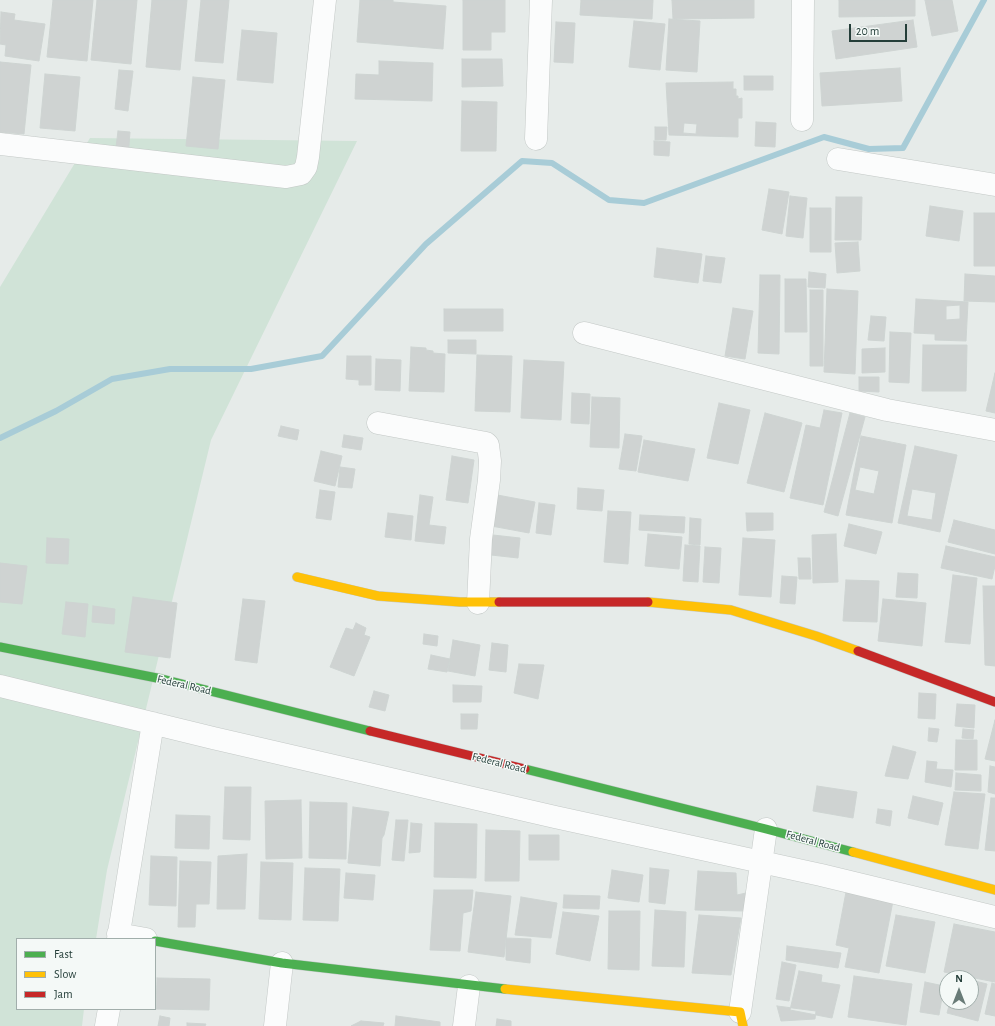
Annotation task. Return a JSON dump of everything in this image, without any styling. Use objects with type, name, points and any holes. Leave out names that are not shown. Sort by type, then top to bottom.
[{"type":"street","points":[[0,144],[286,177],[301,174],[306,167],[308,157],[325,0]]},
{"type":"street","points":[[536,139],[541,0]]},
{"type":"street","points":[[802,120],[803,0]]},
{"type":"street","points":[[838,159],[995,185]]},
{"type":"street","points":[[584,333],[887,410],[995,430]]},
{"type":"street","points":[[378,423],[486,443],[488,445],[489,473],[481,539],[478,603]]},
{"type":"street","points":[[297,577],[378,596],[478,603],[652,602],[731,610],[816,636],[995,702]]},
{"type":"street","name":"Federal Road","points":[[0,647],[162,679],[766,828],[995,890]]},
{"type":"street","points":[[0,686],[213,738],[540,813],[821,875],[995,917]]},
{"type":"street","points":[[137,938],[118,936],[153,723]]},
{"type":"street","points":[[156,941],[282,963],[741,1019],[760,862],[766,828]]},
{"type":"street","points":[[275,1026],[282,963]]},
{"type":"street","points":[[464,1026],[469,986]]},
{"type":"street","points":[[106,1026],[109,1010]]},
{"type":"green space","points":[[90,138],[357,141],[211,440],[107,870],[96,938],[16,938],[16,1010],[84,1010],[82,1026],[0,1026],[0,287]]},
{"type":"building","points":[[53,0],[93,0],[87,61],[47,57]]},
{"type":"building","points":[[97,0],[137,0],[131,64],[91,60]]},
{"type":"building","points":[[152,0],[187,0],[180,70],[146,67]]},
{"type":"building","points":[[201,0],[229,0],[223,63],[195,61]]},
{"type":"building","points":[[360,0],[393,0],[393,2],[446,6],[443,49],[357,42]]},
{"type":"building","points":[[463,0],[505,0],[505,32],[491,32],[491,50],[463,50]]},
{"type":"building","points":[[581,0],[653,0],[652,19],[580,15]]},
{"type":"building","points":[[672,0],[754,0],[754,18],[673,19]]},
{"type":"building","points":[[839,0],[915,0],[915,16],[839,17]]},
{"type":"building","points":[[925,0],[952,0],[958,31],[932,36]]},
{"type":"building","points":[[1,12],[15,14],[14,20],[45,24],[39,61],[5,56],[6,45],[0,44]]},
{"type":"building","points":[[669,19],[700,21],[697,72],[666,70]]},
{"type":"building","points":[[913,20],[917,47],[836,59],[832,31]]},
{"type":"building","points":[[634,21],[665,24],[660,70],[629,67]]},
{"type":"building","points":[[556,22],[575,23],[573,63],[554,62]]},
{"type":"building","points":[[242,30],[277,33],[273,83],[237,80]]},
{"type":"building","points":[[462,59],[502,59],[503,86],[462,87]]},
{"type":"building","points":[[379,61],[433,63],[432,101],[355,99],[356,74],[379,75]]},
{"type":"building","points":[[0,62],[31,65],[24,134],[0,132]]},
{"type":"building","points":[[900,68],[902,101],[822,106],[820,73]]},
{"type":"building","points":[[119,70],[133,71],[128,111],[115,109]]},
{"type":"building","points":[[45,74],[80,77],[75,131],[40,128]]},
{"type":"building","points":[[744,76],[773,76],[773,90],[744,90]]},
{"type":"building","points":[[193,77],[225,80],[218,149],[186,146]]},
{"type":"building","points":[[733,82],[733,89],[736,89],[736,96],[738,96],[738,99],[742,98],[742,118],[738,118],[738,137],[669,135],[666,83]],"holes":[[[684,123],[697,124],[696,134],[683,133]]]},
{"type":"building","points":[[462,101],[497,102],[496,151],[461,151]]},
{"type":"building","points":[[756,122],[776,123],[775,147],[755,146]]},
{"type":"building","points":[[655,127],[667,127],[666,140],[655,140]]},
{"type":"building","points":[[118,131],[130,132],[128,157],[115,156]]},
{"type":"building","points":[[654,141],[670,142],[669,156],[654,155]]},
{"type":"building","points":[[769,189],[789,192],[782,234],[762,230]]},
{"type":"building","points":[[790,196],[807,198],[803,238],[786,236]]},
{"type":"building","points":[[836,197],[862,197],[861,240],[835,240]]},
{"type":"building","points":[[930,206],[963,211],[959,241],[926,236]]},
{"type":"building","points":[[810,208],[831,208],[831,252],[810,252]]},
{"type":"building","points":[[974,213],[995,213],[995,266],[974,266]]},
{"type":"building","points":[[858,242],[860,271],[837,273],[835,243]]},
{"type":"building","points":[[657,248],[702,254],[698,283],[654,277]]},
{"type":"building","points":[[706,256],[725,258],[721,283],[703,281]]},
{"type":"building","points":[[809,272],[826,274],[825,288],[808,287]]},
{"type":"building","points":[[965,274],[995,276],[995,302],[964,301]]},
{"type":"building","points":[[760,275],[780,275],[779,354],[758,353]]},
{"type":"building","points":[[785,279],[806,279],[807,332],[785,332]]},
{"type":"building","points":[[827,289],[858,291],[855,374],[824,372]]},
{"type":"building","points":[[810,290],[823,290],[823,366],[810,366]]},
{"type":"building","points":[[916,299],[968,302],[966,341],[935,340],[935,334],[914,333]],"holes":[[[960,305],[960,319],[946,320],[946,306]]]},
{"type":"building","points":[[733,308],[753,311],[745,359],[725,356]]},
{"type":"building","points":[[444,309],[503,309],[503,331],[444,331]]},
{"type":"building","points":[[871,316],[886,317],[884,341],[868,340]]},
{"type":"building","points":[[890,332],[911,333],[909,383],[889,382]]},
{"type":"building","points":[[448,340],[476,340],[476,354],[448,353]]},
{"type":"building","points":[[923,345],[967,345],[966,391],[922,391]]},
{"type":"building","points":[[411,347],[426,348],[426,350],[433,351],[433,353],[445,354],[444,392],[409,391]]},
{"type":"building","points":[[885,348],[885,372],[862,373],[862,349]]},
{"type":"building","points":[[477,355],[512,356],[510,412],[475,411]]},
{"type":"building","points":[[347,356],[371,356],[371,385],[359,385],[359,380],[346,379]]},
{"type":"building","points":[[376,359],[401,360],[400,391],[375,390]]},
{"type":"building","points":[[524,360],[564,362],[561,420],[521,418]]},
{"type":"building","points":[[995,373],[995,413],[986,411]]},
{"type":"building","points":[[859,377],[879,377],[879,392],[859,391]]},
{"type":"building","points":[[572,393],[590,394],[589,424],[571,423]]},
{"type":"building","points":[[592,397],[620,398],[619,448],[590,447]]},
{"type":"building","points":[[719,403],[750,410],[738,464],[707,458]]},
{"type":"building","points":[[824,410],[842,413],[823,505],[790,498],[806,425],[820,428]]},
{"type":"building","points":[[765,413],[802,423],[784,492],[747,483]]},
{"type":"building","points":[[850,413],[865,417],[838,516],[824,512]]},
{"type":"building","points":[[281,426],[299,430],[297,440],[278,436]]},
{"type":"building","points":[[625,434],[642,436],[636,471],[619,469]]},
{"type":"building","points":[[344,435],[363,438],[361,450],[342,447]]},
{"type":"building","points":[[861,436],[906,445],[892,523],[846,515]],"holes":[[[860,467],[879,471],[874,494],[855,490]]]},
{"type":"building","points":[[644,440],[695,449],[688,481],[638,472]]},
{"type":"building","points":[[915,446],[957,455],[940,532],[898,523]],"holes":[[[912,489],[936,493],[932,520],[907,516]]]},
{"type":"building","points":[[321,451],[342,456],[335,486],[314,481]]},
{"type":"building","points":[[452,456],[474,460],[468,503],[446,500]]},
{"type":"building","points":[[340,467],[355,469],[352,488],[338,487]]},
{"type":"building","points":[[578,488],[604,490],[602,511],[577,509]]},
{"type":"building","points":[[320,490],[335,492],[331,520],[316,518]]},
{"type":"building","points":[[492,494],[535,502],[529,533],[486,525]]},
{"type":"building","points":[[420,495],[433,497],[429,525],[446,527],[444,544],[415,541]]},
{"type":"building","points":[[539,503],[555,505],[551,535],[536,533]]},
{"type":"building","points":[[608,511],[631,512],[628,564],[604,562]]},
{"type":"building","points":[[388,513],[413,516],[411,540],[385,537]]},
{"type":"building","points":[[746,513],[773,513],[773,530],[747,531]]},
{"type":"building","points":[[640,515],[685,517],[684,533],[639,530]]},
{"type":"building","points":[[690,518],[701,519],[700,545],[689,544]]},
{"type":"building","points":[[954,520],[995,530],[995,554],[948,542]]},
{"type":"building","points":[[849,524],[882,532],[876,554],[844,546]]},
{"type":"building","points":[[484,534],[520,538],[518,558],[482,554]]},
{"type":"building","points":[[648,534],[682,537],[679,569],[645,566]]},
{"type":"building","points":[[836,534],[838,582],[813,583],[812,535]]},
{"type":"building","points":[[47,538],[69,539],[68,564],[46,563]]},
{"type":"building","points":[[743,538],[775,540],[771,597],[739,595]]},
{"type":"building","points":[[685,545],[700,546],[698,582],[683,581]]},
{"type":"building","points":[[946,546],[995,557],[995,566],[992,579],[941,568]]},
{"type":"building","points":[[705,547],[721,548],[719,583],[703,582]]},
{"type":"building","points":[[798,558],[810,558],[811,579],[799,579]]},
{"type":"building","points":[[0,563],[27,566],[22,604],[0,602]]},
{"type":"building","points":[[898,573],[918,574],[917,598],[896,597]]},
{"type":"building","points":[[953,575],[977,578],[970,644],[945,642]]},
{"type":"building","points":[[782,576],[797,577],[795,604],[780,603]]},
{"type":"building","points":[[846,580],[879,581],[877,622],[843,621]]},
{"type":"building","points":[[983,586],[995,586],[995,666],[985,665]]},
{"type":"building","points":[[133,597],[177,603],[170,658],[125,652]]},
{"type":"building","points":[[243,599],[265,601],[257,663],[235,660]]},
{"type":"building","points":[[883,599],[926,603],[922,646],[878,641]]},
{"type":"building","points":[[66,602],[88,604],[85,637],[62,634]]},
{"type":"building","points":[[93,606],[115,609],[114,624],[92,622]]},
{"type":"building","points":[[356,623],[366,628],[364,635],[370,637],[354,676],[330,667],[346,628],[353,630]]},
{"type":"building","points":[[424,634],[438,636],[437,646],[423,644]]},
{"type":"building","points":[[453,640],[480,645],[475,676],[448,671]]},
{"type":"building","points":[[492,643],[508,645],[506,672],[489,670]]},
{"type":"building","points":[[431,655],[450,659],[447,672],[428,669]]},
{"type":"building","points":[[519,664],[544,665],[538,699],[514,693]]},
{"type":"building","points":[[453,685],[482,686],[481,702],[453,702]]},
{"type":"building","points":[[374,691],[389,695],[385,711],[369,707]]},
{"type":"building","points":[[919,693],[936,694],[935,719],[918,718]]},
{"type":"building","points":[[957,704],[975,705],[974,728],[955,726]]},
{"type":"building","points":[[461,714],[478,714],[477,729],[461,729]]},
{"type":"building","points":[[995,720],[995,761],[985,759]]},
{"type":"building","points":[[929,728],[939,729],[937,742],[928,741]]},
{"type":"building","points":[[963,729],[974,730],[973,739],[962,738]]},
{"type":"building","points":[[956,740],[977,740],[977,770],[955,770]]},
{"type":"building","points":[[893,746],[916,752],[908,779],[885,776]]},
{"type":"building","points":[[927,761],[937,762],[936,769],[953,770],[951,787],[925,782]]},
{"type":"building","points":[[990,766],[995,767],[995,794],[988,792]]},
{"type":"building","points":[[956,773],[981,775],[981,791],[955,790]]},
{"type":"building","points":[[817,786],[857,792],[853,818],[813,811]]},
{"type":"building","points":[[225,787],[251,787],[250,840],[223,839]]},
{"type":"building","points":[[954,792],[985,794],[978,849],[945,845]]},
{"type":"building","points":[[913,796],[943,803],[938,825],[908,818]]},
{"type":"building","points":[[991,798],[995,798],[995,851],[985,850]]},
{"type":"building","points":[[301,800],[302,858],[266,859],[265,801]]},
{"type":"building","points":[[310,802],[347,803],[346,859],[309,858]]},
{"type":"building","points":[[353,807],[389,812],[382,838],[380,866],[348,863]]},
{"type":"building","points":[[878,809],[892,811],[890,826],[876,823]]},
{"type":"building","points":[[176,815],[210,816],[209,849],[175,848]]},
{"type":"building","points":[[396,820],[408,820],[404,861],[392,860]]},
{"type":"building","points":[[411,823],[422,824],[420,852],[409,853]]},
{"type":"building","points":[[435,823],[477,824],[476,878],[434,877]]},
{"type":"building","points":[[486,830],[520,831],[519,881],[485,881]]},
{"type":"building","points":[[529,835],[559,835],[559,860],[529,860]]},
{"type":"building","points":[[247,854],[245,909],[217,909],[218,856]]},
{"type":"building","points":[[151,856],[177,857],[176,906],[149,905]]},
{"type":"building","points":[[180,861],[211,862],[209,904],[196,904],[195,927],[178,927]]},
{"type":"building","points":[[261,862],[293,863],[291,920],[259,919]]},
{"type":"building","points":[[305,868],[340,869],[338,921],[303,920]]},
{"type":"building","points":[[650,868],[669,870],[665,904],[649,902]]},
{"type":"building","points":[[612,870],[643,875],[639,902],[608,898]]},
{"type":"building","points":[[698,871],[736,873],[737,895],[746,893],[745,911],[695,910]]},
{"type":"building","points":[[346,873],[375,875],[373,900],[344,898]]},
{"type":"building","points":[[434,890],[473,890],[471,911],[463,913],[460,951],[430,950]]},
{"type":"building","points":[[476,892],[511,896],[504,957],[468,952]]},
{"type":"building","points":[[846,892],[893,901],[879,973],[845,967],[849,948],[836,945]]},
{"type":"building","points":[[564,895],[600,896],[599,909],[563,908]]},
{"type":"building","points":[[521,897],[557,903],[551,938],[515,935]]},
{"type":"building","points":[[655,910],[686,912],[684,967],[652,966]]},
{"type":"building","points":[[609,911],[640,911],[639,970],[608,969]]},
{"type":"building","points":[[563,912],[599,916],[590,961],[556,954]]},
{"type":"building","points":[[699,915],[741,918],[731,975],[692,973]]},
{"type":"building","points":[[896,915],[935,922],[925,973],[886,966]]},
{"type":"building","points":[[954,924],[995,932],[995,982],[979,979],[979,970],[944,970]]},
{"type":"building","points":[[506,938],[531,939],[530,963],[506,960]]},
{"type":"building","points":[[787,946],[841,953],[838,968],[786,960]]},
{"type":"building","points":[[782,962],[796,965],[789,1001],[776,999]]},
{"type":"building","points":[[799,971],[822,975],[821,982],[840,985],[832,1018],[790,1010]]},
{"type":"building","points":[[854,976],[912,984],[906,1025],[848,1017]]},
{"type":"building","points":[[157,978],[210,979],[209,1010],[156,1009]]},
{"type":"building","points":[[925,982],[939,985],[939,1015],[920,1012]]},
{"type":"building","points":[[979,982],[987,984],[978,1021],[947,1013],[948,1010],[979,1010]]},
{"type":"building","points":[[992,983],[995,984],[995,1016],[985,1014]]},
{"type":"building","points":[[777,1006],[816,1011],[815,1019],[781,1021]]},
{"type":"building","points":[[160,1016],[170,1018],[169,1026],[158,1026]]},
{"type":"building","points":[[396,1016],[440,1022],[440,1026],[395,1026]]},
{"type":"building","points":[[497,1019],[511,1021],[511,1026],[496,1026]]},
{"type":"building","points":[[361,1021],[384,1023],[383,1026],[351,1026]]},
{"type":"building","points":[[187,1023],[206,1024],[205,1026],[187,1026]]},
{"type":"waterway","points":[[0,438],[56,411],[112,379],[170,369],[251,369],[322,356],[426,244],[522,161],[552,163],[609,200],[644,203],[824,137],[869,149],[903,148],[984,0]]},
{"type":"traffic: fast","points":[[0,647],[162,679],[370,731]]},
{"type":"traffic: fast","points":[[525,769],[853,852]]},
{"type":"traffic: fast","points":[[156,941],[282,963],[505,989]]},
{"type":"traffic: slow","points":[[297,577],[378,596],[460,602],[499,602]]},
{"type":"traffic: slow","points":[[648,602],[731,610],[816,636],[858,651]]},
{"type":"traffic: slow","points":[[853,852],[995,890]]},
{"type":"traffic: slow","points":[[505,989],[740,1012],[743,1026]]},
{"type":"traffic: jam","points":[[499,602],[648,602]]},
{"type":"traffic: jam","points":[[858,651],[995,702]]},
{"type":"traffic: jam","points":[[370,731],[525,769]]}]
